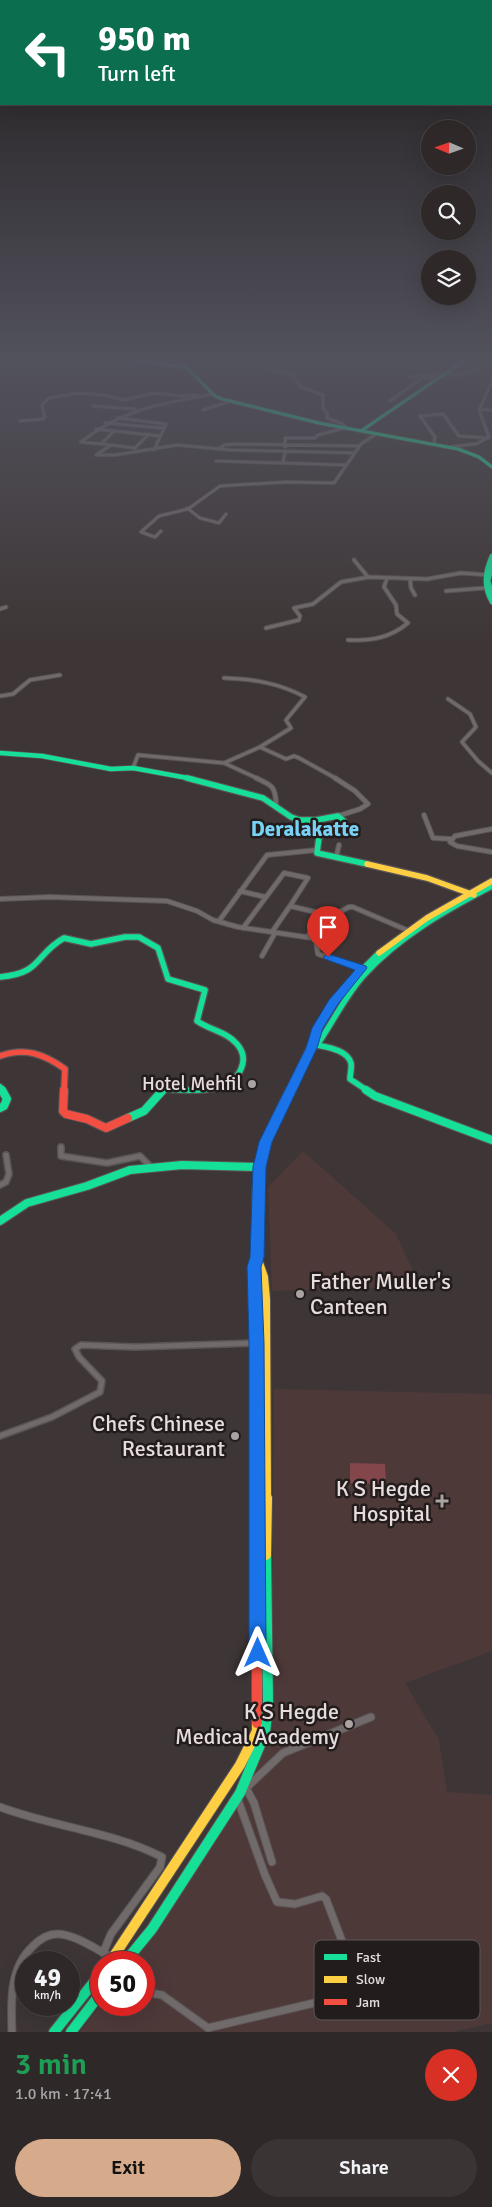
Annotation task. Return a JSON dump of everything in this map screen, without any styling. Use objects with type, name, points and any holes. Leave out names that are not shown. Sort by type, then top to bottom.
[{"type":"main road","points":[[469,453],[476,455],[492,467]]},
{"type":"main road","points":[[473,453],[492,463]]},
{"type":"main road","points":[[492,556],[486,575],[485,588],[492,602]]},
{"type":"main road","points":[[492,565],[486,575],[492,594]]},
{"type":"main road","points":[[0,753],[42,756],[111,769],[133,768],[202,781],[263,798],[291,817],[300,820],[316,820],[338,816],[344,821],[343,825],[334,831],[323,832],[319,837],[317,853],[428,878],[471,894]]},
{"type":"main road","points":[[118,1951],[240,1765],[256,1731],[257,1343],[254,1267],[257,1257],[260,1167],[266,1142],[313,1045],[318,1028],[333,1002],[365,970],[409,931],[492,881]]},
{"type":"main road","points":[[365,970],[471,894],[492,886]]},
{"type":"main road","points":[[0,977],[25,972],[35,967],[53,944],[64,938],[75,939],[87,944],[127,936],[137,936],[158,948],[163,972],[167,979],[174,983],[192,984],[205,990],[204,999],[197,1014],[197,1021],[208,1029],[217,1029],[235,1042],[243,1054],[243,1065],[239,1075],[223,1086],[186,1090],[164,1089],[144,1111],[106,1128],[87,1119],[66,1114],[63,1111],[65,1069],[51,1058],[36,1051],[26,1050],[15,1050],[0,1056]]},
{"type":"main road","points":[[313,1045],[334,1049],[349,1059],[352,1065],[350,1080],[375,1096],[492,1140]]},
{"type":"main road","points":[[0,1087],[7,1099],[4,1106],[0,1108]]},
{"type":"main road","points":[[0,1222],[10,1211],[23,1203],[85,1187],[136,1168],[209,1164],[260,1167]]},
{"type":"main road","points":[[134,1951],[152,1929],[241,1793],[265,1733],[268,1702],[265,1590],[268,1437],[264,1295],[262,1268],[257,1257]]},
{"type":"main road","points":[[257,1521],[266,1520]]},
{"type":"main road","points":[[54,2032],[90,1987]]},
{"type":"main road","points":[[71,2032],[90,2007]]},
{"type":"street","points":[[100,453],[96,455],[132,453]]},
{"type":"street","points":[[283,463],[285,453]]},
{"type":"street","points":[[343,453],[355,453]]},
{"type":"street","points":[[161,531],[155,537],[141,532],[159,516],[188,508],[220,486],[287,482],[334,483],[355,453]]},
{"type":"street","points":[[216,461],[346,465]]},
{"type":"street","points":[[184,506],[200,518],[219,523],[226,514]]},
{"type":"street","points":[[354,560],[366,577],[369,577]]},
{"type":"street","points":[[266,628],[299,620],[300,616],[294,608],[313,604],[341,582],[369,577],[427,579],[461,573],[486,575]]},
{"type":"street","points":[[348,640],[365,642],[387,638],[398,632],[408,623],[397,614],[396,604],[384,587],[387,578]]},
{"type":"street","points":[[410,579],[411,588],[415,595]]},
{"type":"street","points":[[446,591],[485,588]]},
{"type":"street","points":[[0,609],[6,607]]},
{"type":"street","points":[[0,696],[7,697],[15,694],[30,680],[60,675]]},
{"type":"street","points":[[224,678],[250,678],[276,685],[305,697],[298,707],[287,716],[286,720],[291,728],[260,747],[224,763]]},
{"type":"street","points":[[448,699],[468,713],[476,723],[476,727],[462,742],[478,761],[492,773]]},
{"type":"street","points":[[260,747],[286,759],[294,756],[310,762],[328,775],[352,787],[368,804],[338,816]]},
{"type":"street","points":[[133,768],[138,756],[164,756],[224,763],[271,785],[276,793],[276,806]]},
{"type":"street","points":[[424,815],[433,838],[450,839],[455,836],[492,829]]},
{"type":"street","points":[[450,839],[450,842],[457,846],[492,852]]},
{"type":"street","points":[[336,858],[338,845]]},
{"type":"street","points":[[219,921],[266,855],[317,850]]},
{"type":"street","points":[[244,928],[284,873],[308,878],[274,932],[262,956]]},
{"type":"street","points":[[240,891],[265,897]]},
{"type":"street","points":[[0,899],[50,897],[161,900],[177,903],[219,921],[244,928],[306,937],[316,942],[318,954],[365,970]]},
{"type":"street","points":[[290,906],[326,915],[336,915]]},
{"type":"street","points":[[306,937],[349,906],[409,931]]},
{"type":"street","points":[[61,1147],[61,1156],[107,1163],[140,1156],[150,1166]]},
{"type":"street","points":[[0,1185],[6,1182],[9,1174],[6,1155]]},
{"type":"street","points":[[0,1436],[12,1433],[76,1406],[100,1392],[102,1381],[79,1357],[76,1349],[81,1345],[135,1347],[257,1343]]},
{"type":"street","points":[[241,1793],[283,1753],[371,1717]]},
{"type":"street","points":[[241,1793],[254,1803],[272,1862]]},
{"type":"street","points":[[241,1793],[248,1829],[277,1902],[293,1905],[322,1896],[326,1899],[342,1940]]},
{"type":"street","points":[[0,1807],[47,1822],[120,1839],[148,1849],[162,1857],[160,1867],[110,1934],[104,1951]]},
{"type":"street","points":[[248,1829],[261,1825]]},
{"type":"street","points":[[12,2032],[14,1981],[17,1968],[30,1947],[42,1938],[57,1934],[98,1951]]},
{"type":"street","points":[[155,1994],[162,1995],[208,2028],[314,2003]]},
{"type":"shaded area","points":[[303,1151],[396,1234],[413,1271],[413,1287],[272,1291],[268,1187]]},
{"type":"shaded area","name":"K S Hegde Medical Academy","points":[[274,1389],[492,1394],[492,1651],[405,1683],[439,1740],[447,1792],[492,1795],[492,2023],[453,2032],[80,2032],[92,2016],[155,2016],[155,1951],[138,1951],[245,1793],[260,1759],[272,1709]]},
{"type":"shaded area","points":[[350,1463],[385,1464],[386,1484],[350,1483]]},
{"type":"traffic: fast","points":[[468,453],[479,457],[492,467]]},
{"type":"traffic: fast","points":[[492,556],[485,579],[485,585],[492,602]]},
{"type":"traffic: fast","points":[[492,565],[488,581],[492,594]]},
{"type":"traffic: fast","points":[[0,753],[42,756],[111,769],[133,768],[202,781],[263,798],[291,817],[300,820],[316,820],[338,816],[344,821],[343,825],[334,831],[323,832],[319,837],[317,853],[367,864]]},
{"type":"traffic: fast","points":[[312,1048],[317,1045],[357,983],[377,961],[424,925],[492,886]]},
{"type":"traffic: fast","points":[[0,977],[12,976],[28,971],[54,945],[64,938],[91,944],[110,942],[132,936],[148,941],[158,948],[164,973],[168,979],[205,990],[197,1021],[228,1036],[239,1046],[244,1059],[239,1075],[231,1082],[210,1089],[164,1089],[144,1111],[128,1118]]},
{"type":"traffic: fast","points":[[257,1332],[254,1267],[257,1257],[258,1177],[262,1154],[270,1131],[328,1010],[350,982],[379,953]]},
{"type":"traffic: fast","points":[[313,1044],[335,1049],[349,1058],[351,1063],[350,1079],[375,1096],[492,1140]]},
{"type":"traffic: fast","points":[[0,1087],[7,1099],[4,1106],[0,1108]]},
{"type":"traffic: fast","points":[[0,1221],[27,1203],[87,1186],[115,1174],[137,1168],[182,1165],[259,1167]]},
{"type":"traffic: fast","points":[[134,1951],[152,1929],[240,1793],[265,1733],[268,1702],[266,1555]]},
{"type":"traffic: fast","points":[[54,2032],[90,1987]]},
{"type":"traffic: fast","points":[[71,2032],[90,2007]]},
{"type":"traffic: slow","points":[[367,864],[427,878],[474,895]]},
{"type":"traffic: slow","points":[[379,953],[427,918],[492,881]]},
{"type":"traffic: slow","points":[[257,1257],[264,1277],[266,1299],[266,1555]]},
{"type":"traffic: slow","points":[[257,1332],[257,1522]]},
{"type":"traffic: slow","points":[[117,1951],[240,1765],[257,1731],[257,1723]]},
{"type":"traffic: jam","points":[[0,1056],[18,1051],[34,1052],[50,1059],[65,1069],[63,1111],[66,1114],[87,1119],[106,1128],[128,1118]]},
{"type":"traffic: jam","points":[[257,1522],[257,1723]]},
{"type":"place","name":"Hotel Mehfil","points":[[252,1084]]},
{"type":"place","name":"Father Muller's Canteen","points":[[300,1294]]},
{"type":"place","name":"Chefs Chinese Restaurant","points":[[235,1436]]},
{"type":"place","name":"K S Hegde Hospital","points":[[442,1501]]},
{"type":"place","name":"K S Hegde Medical Academy","points":[[349,1724]]},
{"type":"district","name":"Deralakatte","points":[[305,829]]},
{"type":"route","points":[[258,1653],[257,1343],[254,1267],[257,1257],[260,1167],[266,1142],[275,1120],[312,1048],[318,1028],[333,1002],[362,968],[328,957]]}]
